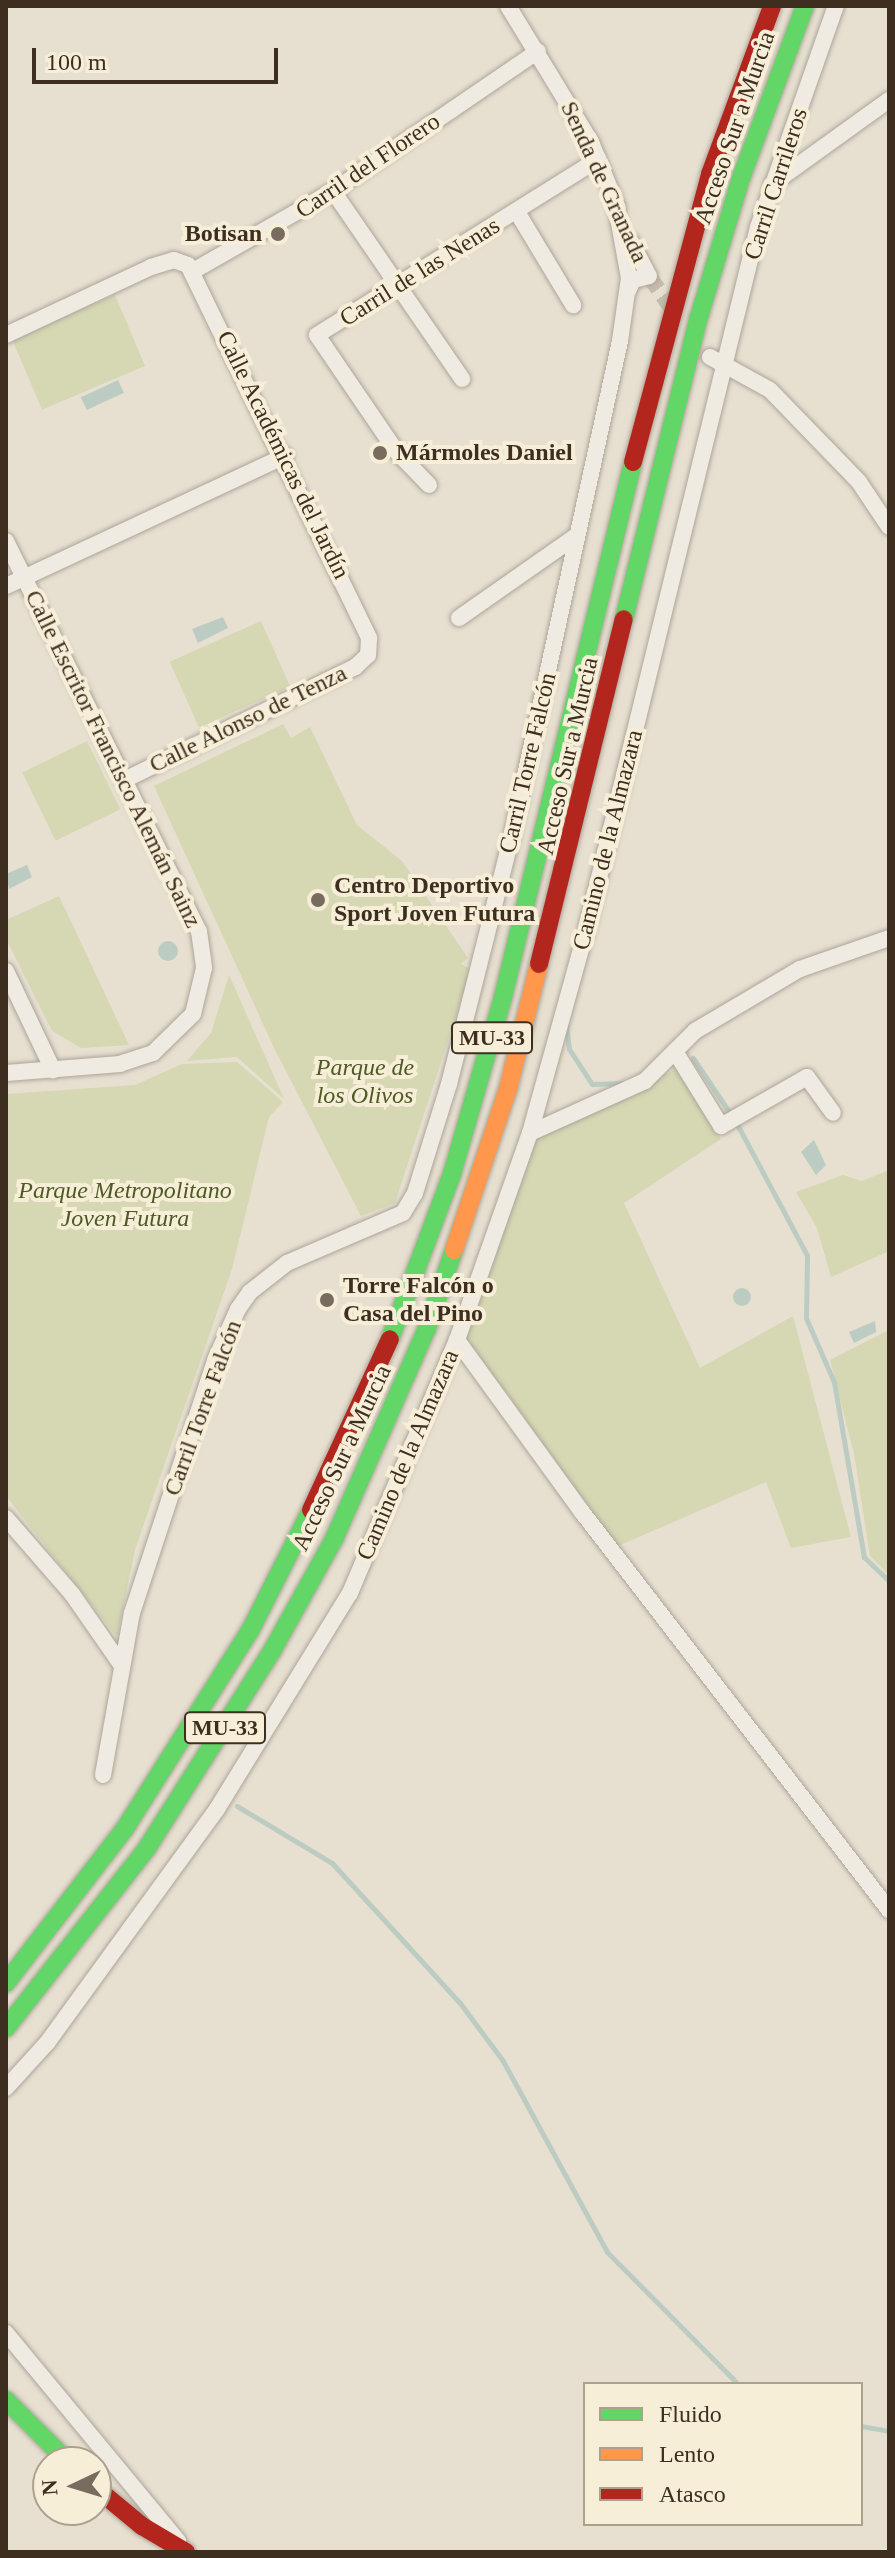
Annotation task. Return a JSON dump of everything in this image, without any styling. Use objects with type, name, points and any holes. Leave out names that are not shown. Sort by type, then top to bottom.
[{"type":"main road","points":[[656,360],[684,218],[755,6]]},
{"type":"main road","name":"Acceso Sur a Murcia","points":[[6,1983],[124,1830],[250,1631],[345,1444],[399,1319],[452,1174],[503,997],[656,360],[710,174],[772,6]]},
{"type":"main road","name":"Acceso Sur a Murcia","points":[[6,2028],[147,1848],[272,1651],[334,1539],[427,1328],[480,1181],[528,1017],[699,317],[741,178],[805,6]]},
{"type":"main road","points":[[6,2400],[52,2446]]},
{"type":"main road","points":[[112,2501],[142,2526],[187,2552]]},
{"type":"street","name":"Senda de Granada","points":[[508,6],[538,51],[599,159],[649,276],[633,280],[627,294]]},
{"type":"street","name":"Carril Carrileros","points":[[718,361],[772,184],[836,6]]},
{"type":"street","name":"Carril del Florero","points":[[6,335],[151,267],[188,266],[333,191],[538,51]]},
{"type":"street","points":[[772,184],[889,100]]},
{"type":"street","name":"Carril de las Nenas","points":[[429,485],[396,451],[317,335],[397,288],[599,159]]},
{"type":"street","points":[[333,191],[462,379]]},
{"type":"street","name":"Carril Torre Falcón","points":[[103,1775],[120,1663],[216,1358],[238,1309],[250,1292],[287,1263],[396,1217],[411,1205],[449,1084],[512,835],[627,294],[628,259],[615,201]]},
{"type":"street","points":[[517,212],[573,305]]},
{"type":"street","name":"Calle Académicas del Jardín","points":[[188,266],[285,456],[367,630],[368,655]]},
{"type":"street","points":[[718,361],[770,390],[859,482],[889,527]]},
{"type":"street","name":"Camino de la Almazara","points":[[6,2088],[47,2043],[217,1809],[350,1593],[457,1340],[530,1133],[587,927],[718,361]]},
{"type":"street","points":[[6,586],[285,456]]},
{"type":"street","points":[[459,618],[576,536]]},
{"type":"street","name":"Calle Escritor Francisco Alemán Sainz","points":[[6,541],[199,931],[203,985],[186,1026],[153,1053],[120,1064],[6,1073]]},
{"type":"street","name":"Calle Alonso de Tenza","points":[[124,780],[355,667],[368,655]]},
{"type":"street","points":[[530,1133],[645,1081],[695,1031],[800,969],[889,938]]},
{"type":"street","points":[[6,971],[53,1070]]},
{"type":"street","points":[[676,1053],[721,1126],[807,1077],[833,1113]]},
{"type":"street","points":[[457,1340],[582,1512],[889,1910]]},
{"type":"street","points":[[6,1518],[72,1594],[120,1663]]},
{"type":"street","points":[[6,2333],[187,2552]]},
{"type":"green space","points":[[115,295],[145,366],[42,410],[12,339]]},
{"type":"green space","points":[[261,621],[290,687],[199,727],[170,662]]},
{"type":"green space","name":"Centro Deportivo Sport Joven Futura","points":[[283,724],[291,738],[310,727],[357,825],[402,861],[468,958],[461,964],[471,970],[395,1203],[361,1216],[275,1050],[154,786]]},
{"type":"green space","points":[[87,741],[120,809],[56,841],[22,773]]},
{"type":"green space","points":[[59,896],[129,1045],[81,1048],[52,1031],[6,939],[6,920]]},
{"type":"green space","points":[[229,975],[284,1099],[237,1057],[187,1061],[211,1033]]},
{"type":"green space","name":"Parque Metropolitano Joven Futura","points":[[237,1062],[283,1102],[269,1117],[232,1269],[135,1550],[117,1637],[6,1496],[6,1094],[135,1085],[182,1064]]},
{"type":"green space","points":[[677,1069],[721,1139],[624,1203],[700,1368],[793,1316],[851,1537],[791,1548],[766,1482],[611,1549],[457,1340],[530,1133]]},
{"type":"green space","points":[[889,1170],[889,1251],[831,1277],[817,1228],[796,1192],[843,1175],[862,1181]]},
{"type":"green space","points":[[889,1330],[889,1575],[870,1556],[854,1454],[830,1360]]},
{"type":"shaded area","points":[[118,380],[124,393],[87,410],[81,397]]},
{"type":"shaded area","points":[[223,617],[228,628],[198,643],[192,629]]},
{"type":"shaded area","points":[[27,865],[32,877],[9,889],[6,874]]},
{"type":"shaded area","points":[[168,941],[175,944],[178,951],[175,958],[168,961],[161,958],[158,951],[161,944]]},
{"type":"shaded area","points":[[814,1140],[826,1165],[816,1175],[801,1152]]},
{"type":"shaded area","points":[[742,1288],[751,1297],[742,1306],[733,1297]]},
{"type":"shaded area","points":[[875,1321],[876,1332],[854,1343],[849,1332]]},
{"type":"waterway","points":[[566,1025],[569,1049],[592,1084],[624,1083]]},
{"type":"waterway","points":[[693,1058],[730,1113]]},
{"type":"waterway","points":[[738,1126],[807,1255],[806,1318],[834,1382],[864,1557],[889,1581]]},
{"type":"waterway","points":[[237,1806],[332,1863],[460,2003],[503,2061],[607,2252],[736,2382]]},
{"type":"waterway","points":[[863,2426],[889,2431]]},
{"type":"tunnel","points":[[649,276],[672,309]]},
{"type":"traffic: fast","points":[[624,619],[699,317],[741,178],[805,6]]},
{"type":"traffic: fast","points":[[390,1339],[452,1174],[503,997],[633,462]]},
{"type":"traffic: fast","points":[[6,2028],[147,1848],[272,1651],[334,1539],[427,1328],[454,1250]]},
{"type":"traffic: fast","points":[[6,1983],[124,1830],[250,1631],[311,1510]]},
{"type":"traffic: fast","points":[[6,2400],[52,2446]]},
{"type":"traffic: slow","points":[[454,1250],[508,1089],[539,964]]},
{"type":"traffic: jam","points":[[633,462],[710,174],[772,6]]},
{"type":"traffic: jam","points":[[539,964],[624,619]]},
{"type":"traffic: jam","points":[[311,1510],[390,1339]]},
{"type":"traffic: jam","points":[[112,2501],[142,2526],[186,2552]]},
{"type":"place","name":"Botisan","points":[[278,234]]},
{"type":"place","name":"Mármoles Daniel","points":[[380,453]]},
{"type":"place","name":"Centro Deportivo Sport Joven Futura","points":[[318,900]]},
{"type":"place","name":"Torre Falcón o Casa del Pino","points":[[327,1300]]},
{"type":"park label","name":"Parque de los Olivos","points":[[365,1082]]}]
